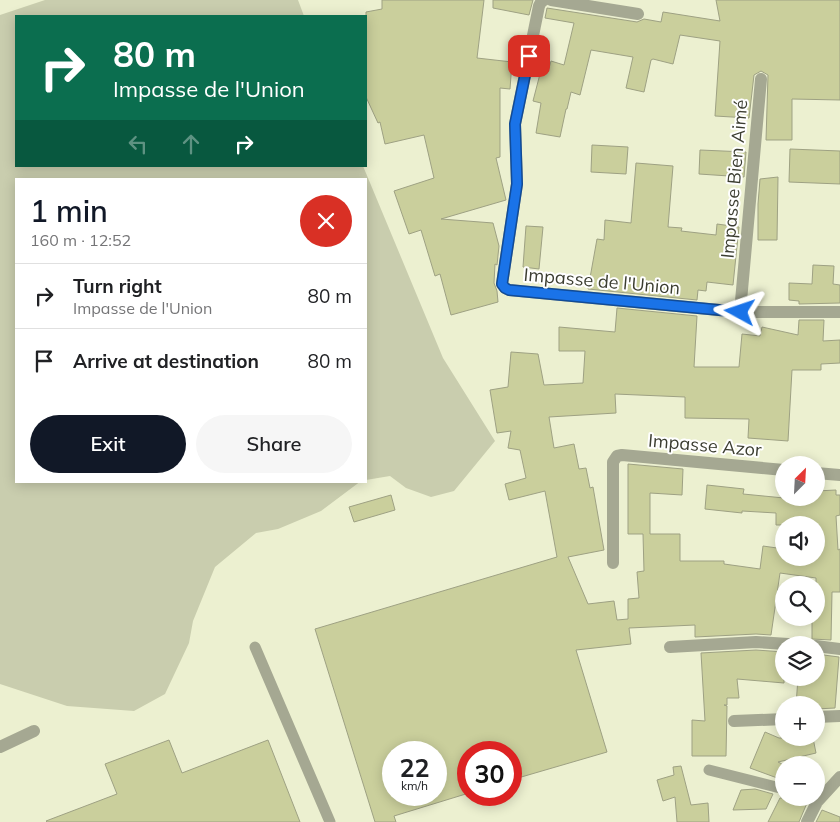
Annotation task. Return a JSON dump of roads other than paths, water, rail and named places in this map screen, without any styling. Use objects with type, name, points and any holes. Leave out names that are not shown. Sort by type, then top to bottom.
[{"type":"street","name":"Impasse de l'Union","points":[[544,0],[539,6],[515,124],[517,184],[502,284],[505,288],[509,290],[740,312],[840,312]]},
{"type":"street","points":[[551,0],[638,14]]},
{"type":"street","name":"Impasse Bien Aimé","points":[[740,312],[761,79]]},
{"type":"street","name":"Impasse Azor","points":[[613,563],[614,462],[617,456],[622,454],[775,469]]},
{"type":"street","points":[[825,474],[840,475]]},
{"type":"street","points":[[670,647],[756,642],[775,643]]},
{"type":"street","points":[[825,647],[840,648]]},
{"type":"street","points":[[825,717],[840,716]]},
{"type":"street","points":[[734,721],[775,719]]},
{"type":"street","points":[[0,747],[34,732]]},
{"type":"street","points":[[825,789],[840,777]]},
{"type":"street","points":[[807,822],[811,806]]},
{"type":"lane","points":[[255,647],[330,822]]},
{"type":"lane","points":[[709,770],[775,787]]}]
